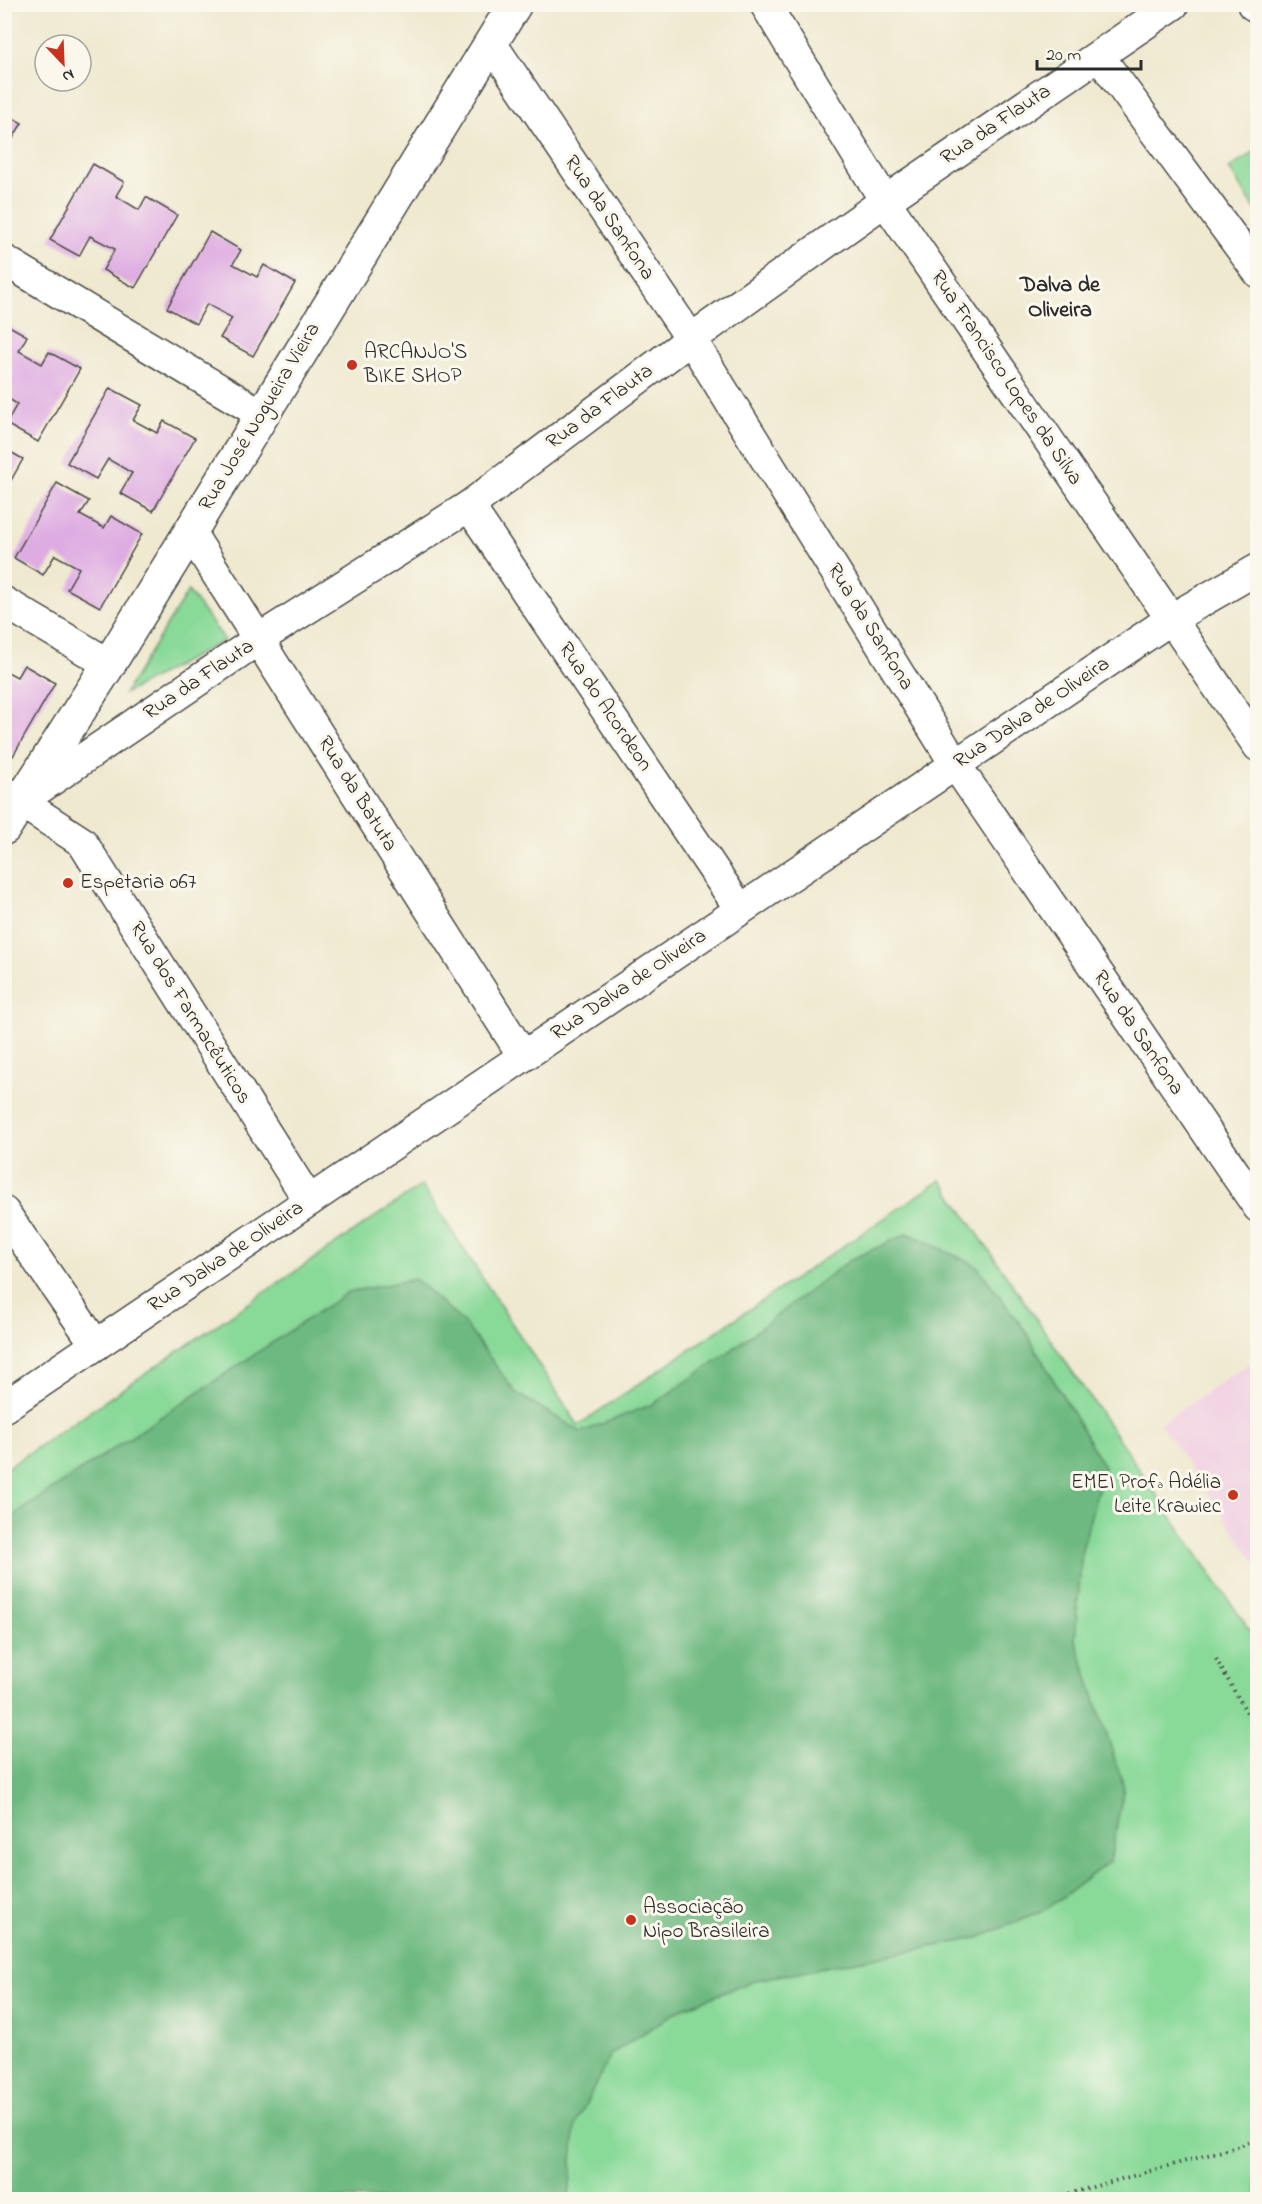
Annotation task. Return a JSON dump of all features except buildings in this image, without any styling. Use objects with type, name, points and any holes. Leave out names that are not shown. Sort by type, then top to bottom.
[{"type":"street","name":"Rua José Nogueira Vieira","points":[[4,828],[13,796],[109,664],[515,4]]},
{"type":"street","name":"Rua Francisco Lopes da Silva","points":[[765,4],[885,201],[1257,746]]},
{"type":"street","name":"Rua da Flauta","points":[[13,796],[469,506],[691,339],[885,201],[1174,4]]},
{"type":"street","name":"Rua da Sanfona","points":[[491,43],[691,339],[955,764],[1257,1207]]},
{"type":"street","points":[[1099,56],[1257,272]]},
{"type":"street","points":[[4,260],[261,414]]},
{"type":"street","name":"Rua do Acordeon","points":[[469,506],[740,909]]},
{"type":"street","name":"Rua da Batuta","points":[[190,532],[523,1056]]},
{"type":"street","name":"Rua Dalva de Oliveira","points":[[4,1407],[1170,619],[1257,569]]},
{"type":"street","points":[[4,602],[109,664]]},
{"type":"street","name":"Rua dos Farmacêuticos","points":[[13,796],[82,842],[309,1201]]},
{"type":"street","points":[[4,1212],[96,1346]]},
{"type":"path","points":[[1216,1659],[1257,1732]]},
{"type":"path","points":[[1059,2199],[1064,2195],[1240,2146],[1257,2138]]},
{"type":"shaded area","name":"EMEI Profª Adélia Leite Krawiec","points":[[1257,1358],[1257,1565],[1160,1424]]},
{"type":"green space","points":[[1257,150],[1257,212],[1229,169]]},
{"type":"green space","points":[[188,591],[225,640],[124,694]]},
{"type":"green space","name":"Associação Nipo Brasileira","points":[[941,1180],[1257,1641],[1257,2199],[5,2199],[4,1470],[422,1185],[578,1425]]},
{"type":"green space","name":"Associação Nipo Brasileira","points":[[908,1233],[977,1266],[1024,1329],[1104,1467],[1082,1550],[1075,1638],[1124,1787],[1110,1861],[1048,1908],[978,1938],[756,1980],[681,2009],[611,2054],[575,2126],[569,2199],[5,2199],[5,1521],[348,1292],[415,1279],[464,1323],[516,1393],[581,1432],[653,1404],[722,1357],[850,1260]]},
{"type":"place","name":"ARCANJO'S BIKE SHOP","points":[[352,365]]},
{"type":"place","name":"Espetaria 067","points":[[68,883]]},
{"type":"place","name":"EMEI Profª Adélia Leite Krawiec","points":[[1233,1495]]},
{"type":"place","name":"Associação Nipo Brasileira","points":[[631,1920]]},
{"type":"district","name":"Dalva de Oliveira","points":[[1060,298]]}]
